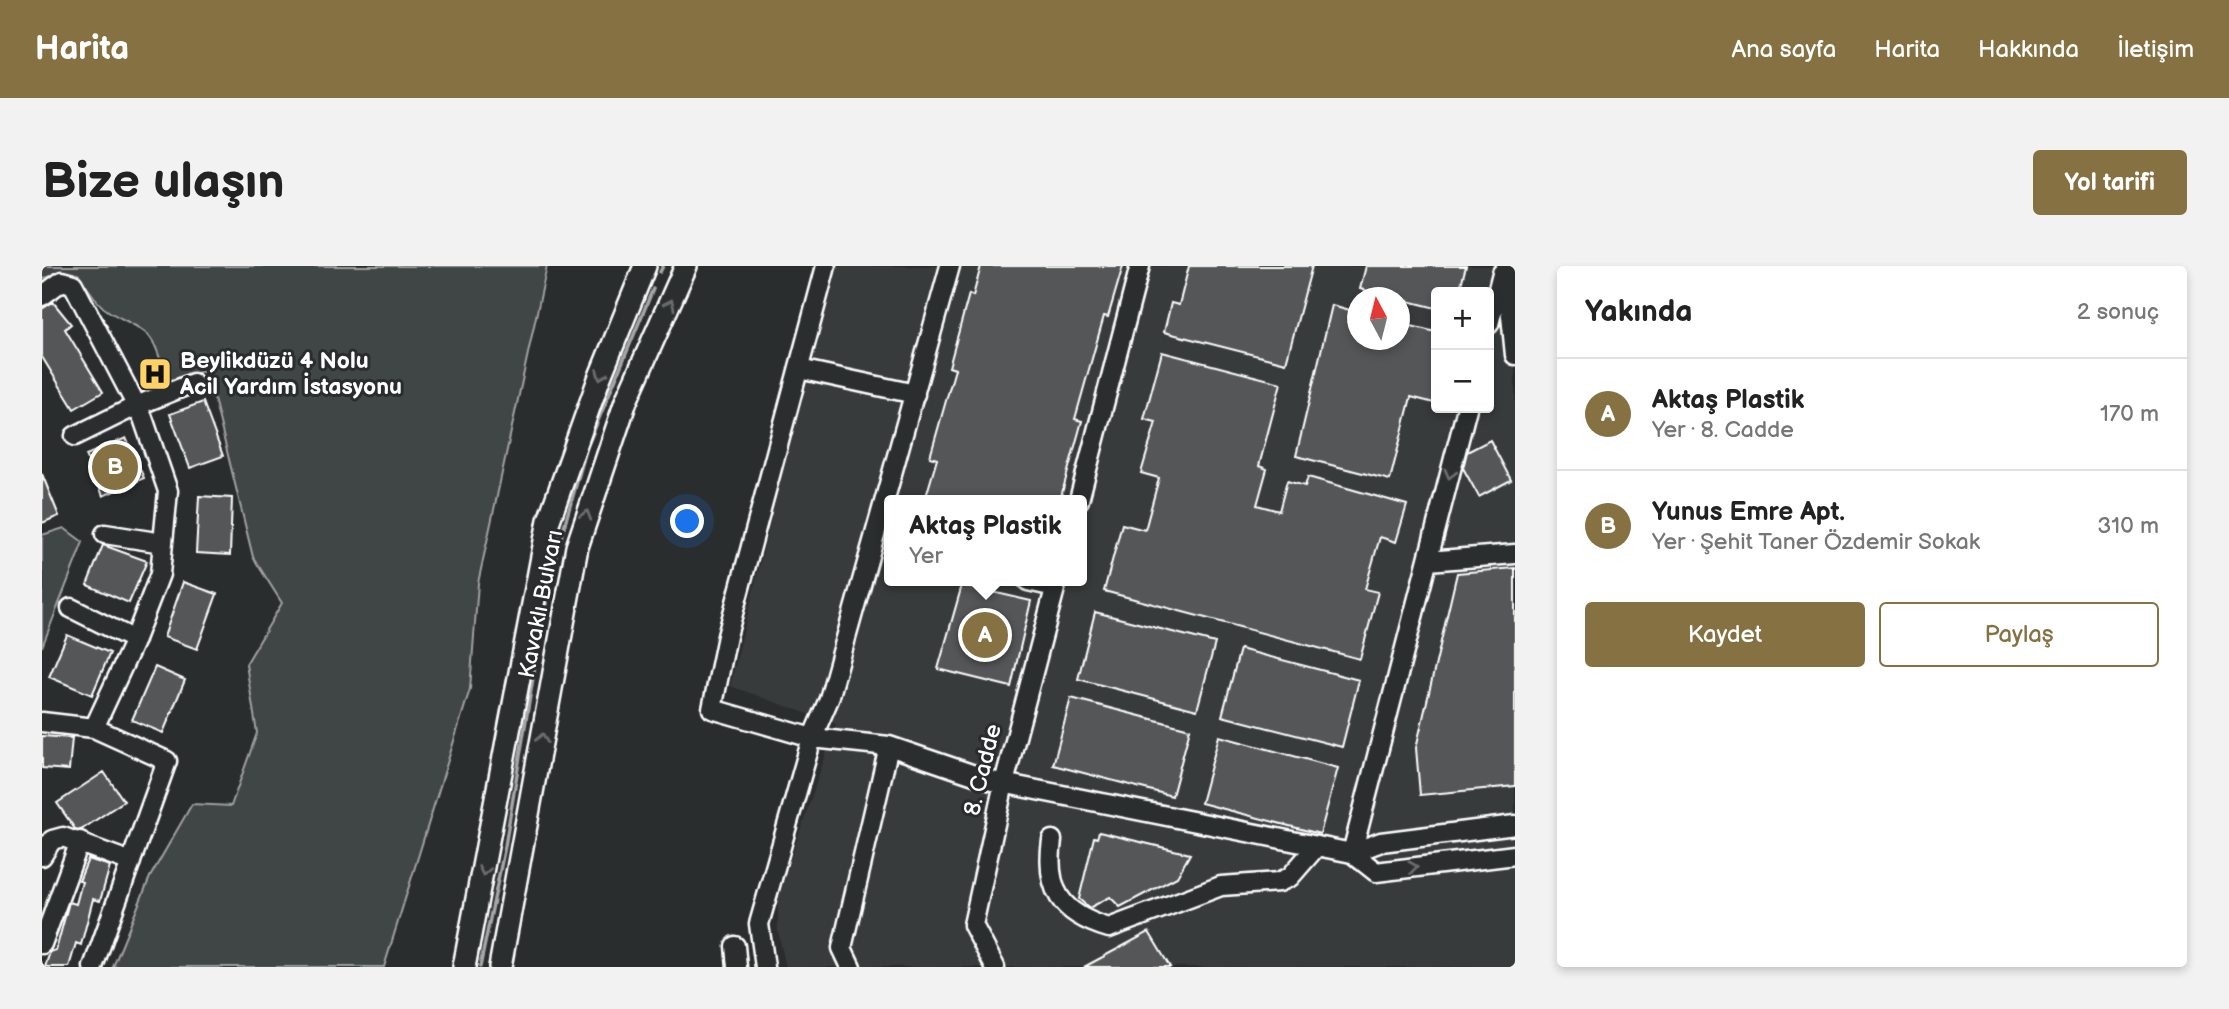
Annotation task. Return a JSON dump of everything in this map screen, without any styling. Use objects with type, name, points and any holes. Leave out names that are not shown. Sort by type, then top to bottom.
[{"type":"main road","name":"Kavaklı Bulvarı","points":[[464,967],[549,520],[599,379],[645,266]]},
{"type":"main road","name":"Kavaklı Bulvarı","points":[[499,967],[577,547],[626,401],[686,266]]},
{"type":"street","points":[[826,266],[727,636],[712,709],[813,738],[889,746],[1004,783],[1352,853],[1376,872],[1515,855]]},
{"type":"street","points":[[887,495],[950,266]]},
{"type":"street","points":[[1080,495],[1140,266]]},
{"type":"street","points":[[1494,306],[1505,266]]},
{"type":"street","points":[[1505,266],[1515,355]]},
{"type":"street","points":[[42,296],[62,281],[73,284],[136,406],[168,491],[160,574],[135,640],[94,727]]},
{"type":"street","points":[[799,369],[915,394]]},
{"type":"street","points":[[75,436],[136,406],[193,383]]},
{"type":"street","points":[[1352,853],[1466,413]]},
{"type":"street","points":[[765,967],[759,923],[813,738],[829,699],[884,504]]},
{"type":"street","points":[[105,534],[163,543]]},
{"type":"street","points":[[1428,561],[1515,554]]},
{"type":"street","name":"8. Cadde","points":[[995,967],[973,925],[1004,783],[1055,586]]},
{"type":"street","points":[[71,608],[135,640]]},
{"type":"street","points":[[42,722],[94,727],[167,761],[93,967]]},
{"type":"street","points":[[852,967],[842,948],[889,746]]},
{"type":"street","points":[[1352,853],[1381,842],[1515,825]]},
{"type":"street","points":[[42,856],[52,840],[63,837],[80,841],[131,862]]},
{"type":"street","points":[[1052,840],[1049,863],[1060,900],[1072,913],[1109,928],[1221,886],[1279,882],[1290,877],[1317,846]]},
{"type":"street","points":[[42,944],[80,841]]},
{"type":"street","points":[[735,946],[737,967]]},
{"type":"shaded area","points":[[42,266],[547,266],[478,583],[470,689],[384,967],[113,967],[150,877],[192,804],[231,806],[257,733],[246,664],[282,603],[253,557],[207,370],[167,381],[157,351],[148,335],[103,307],[77,277],[64,274],[42,279]]},
{"type":"shaded area","points":[[833,266],[1515,266],[1515,967],[786,967],[778,932],[778,896],[836,724],[730,686]]},
{"type":"shaded area","points":[[64,528],[83,542],[42,647],[42,535]]},
{"type":"building","points":[[981,266],[1123,266],[1108,317],[1104,316],[1075,419],[1082,421],[1061,495],[926,495],[937,459],[930,457],[955,369],[949,367],[969,294],[973,296]]},
{"type":"building","points":[[1189,266],[1312,266],[1286,363],[1164,332],[1171,303],[1179,305]]},
{"type":"building","points":[[1366,266],[1466,266],[1460,287],[1431,287],[1431,307],[1410,302],[1410,287],[1361,287]]},
{"type":"building","points":[[53,302],[71,324],[65,329],[103,392],[74,409],[42,357],[42,309]]},
{"type":"building","points":[[1332,305],[1347,309],[1347,350],[1410,350],[1410,326],[1431,331],[1431,402],[1411,397],[1390,480],[1296,456]]},
{"type":"building","points":[[1162,352],[1281,383],[1259,466],[1267,469],[1257,505],[1279,511],[1287,481],[1305,486],[1308,477],[1407,505],[1396,542],[1380,537],[1365,589],[1378,592],[1360,659],[1104,591],[1122,524],[1145,530],[1159,478],[1141,473],[1156,422],[1144,419]]},
{"type":"building","points":[[203,402],[223,456],[190,468],[170,414]]},
{"type":"building","points":[[126,438],[144,478],[103,496],[86,455]]},
{"type":"building","points":[[1490,440],[1511,480],[1479,497],[1463,468],[1467,452]]},
{"type":"building","points":[[42,474],[59,516],[42,523]]},
{"type":"building","points":[[199,496],[232,498],[230,555],[196,553]]},
{"type":"building","points":[[103,545],[147,561],[129,603],[87,585]]},
{"type":"building","points":[[1515,568],[1515,786],[1420,795],[1416,748],[1457,573]]},
{"type":"building","points":[[183,582],[217,594],[197,649],[164,637]]},
{"type":"building","points":[[962,586],[1031,601],[1011,687],[938,669]]},
{"type":"building","points":[[1095,612],[1215,643],[1197,710],[1078,679]]},
{"type":"building","points":[[67,635],[110,653],[92,695],[49,677]]},
{"type":"building","points":[[1240,649],[1359,680],[1342,747],[1222,716]]},
{"type":"building","points":[[155,667],[185,680],[163,733],[132,720]]},
{"type":"building","points":[[1071,698],[1190,729],[1172,796],[1053,765]]},
{"type":"building","points":[[42,736],[72,738],[69,770],[42,768]]},
{"type":"building","points":[[1219,736],[1338,768],[1320,834],[1201,803]]},
{"type":"building","points":[[104,772],[124,801],[81,830],[75,829],[57,803]]},
{"type":"building","points":[[1099,832],[1190,854],[1177,877],[1120,907],[1110,897],[1089,908],[1079,899],[1094,837],[1097,838]]},
{"type":"building","points":[[88,859],[110,866],[100,901],[93,899],[81,945],[76,943],[69,967],[45,967],[50,952],[56,950],[69,902],[76,904],[82,882],[79,881]]},
{"type":"building","points":[[1149,932],[1170,967],[1084,967]]},
{"type":"waterway","points":[[660,272],[663,266]]},
{"type":"waterway","points":[[539,644],[555,558],[587,447],[653,289]]},
{"type":"waterway","points":[[480,967],[505,846],[536,660]]},
{"type":"place","name":"Beylikdüzü 4 Nolu Acil Yardım İstasyonu","points":[[155,374]]},
{"type":"place","name":"Yunus Emre Apt.","points":[[115,467]]},
{"type":"place","name":"Aktaş Plastik","points":[[985,635]]}]
